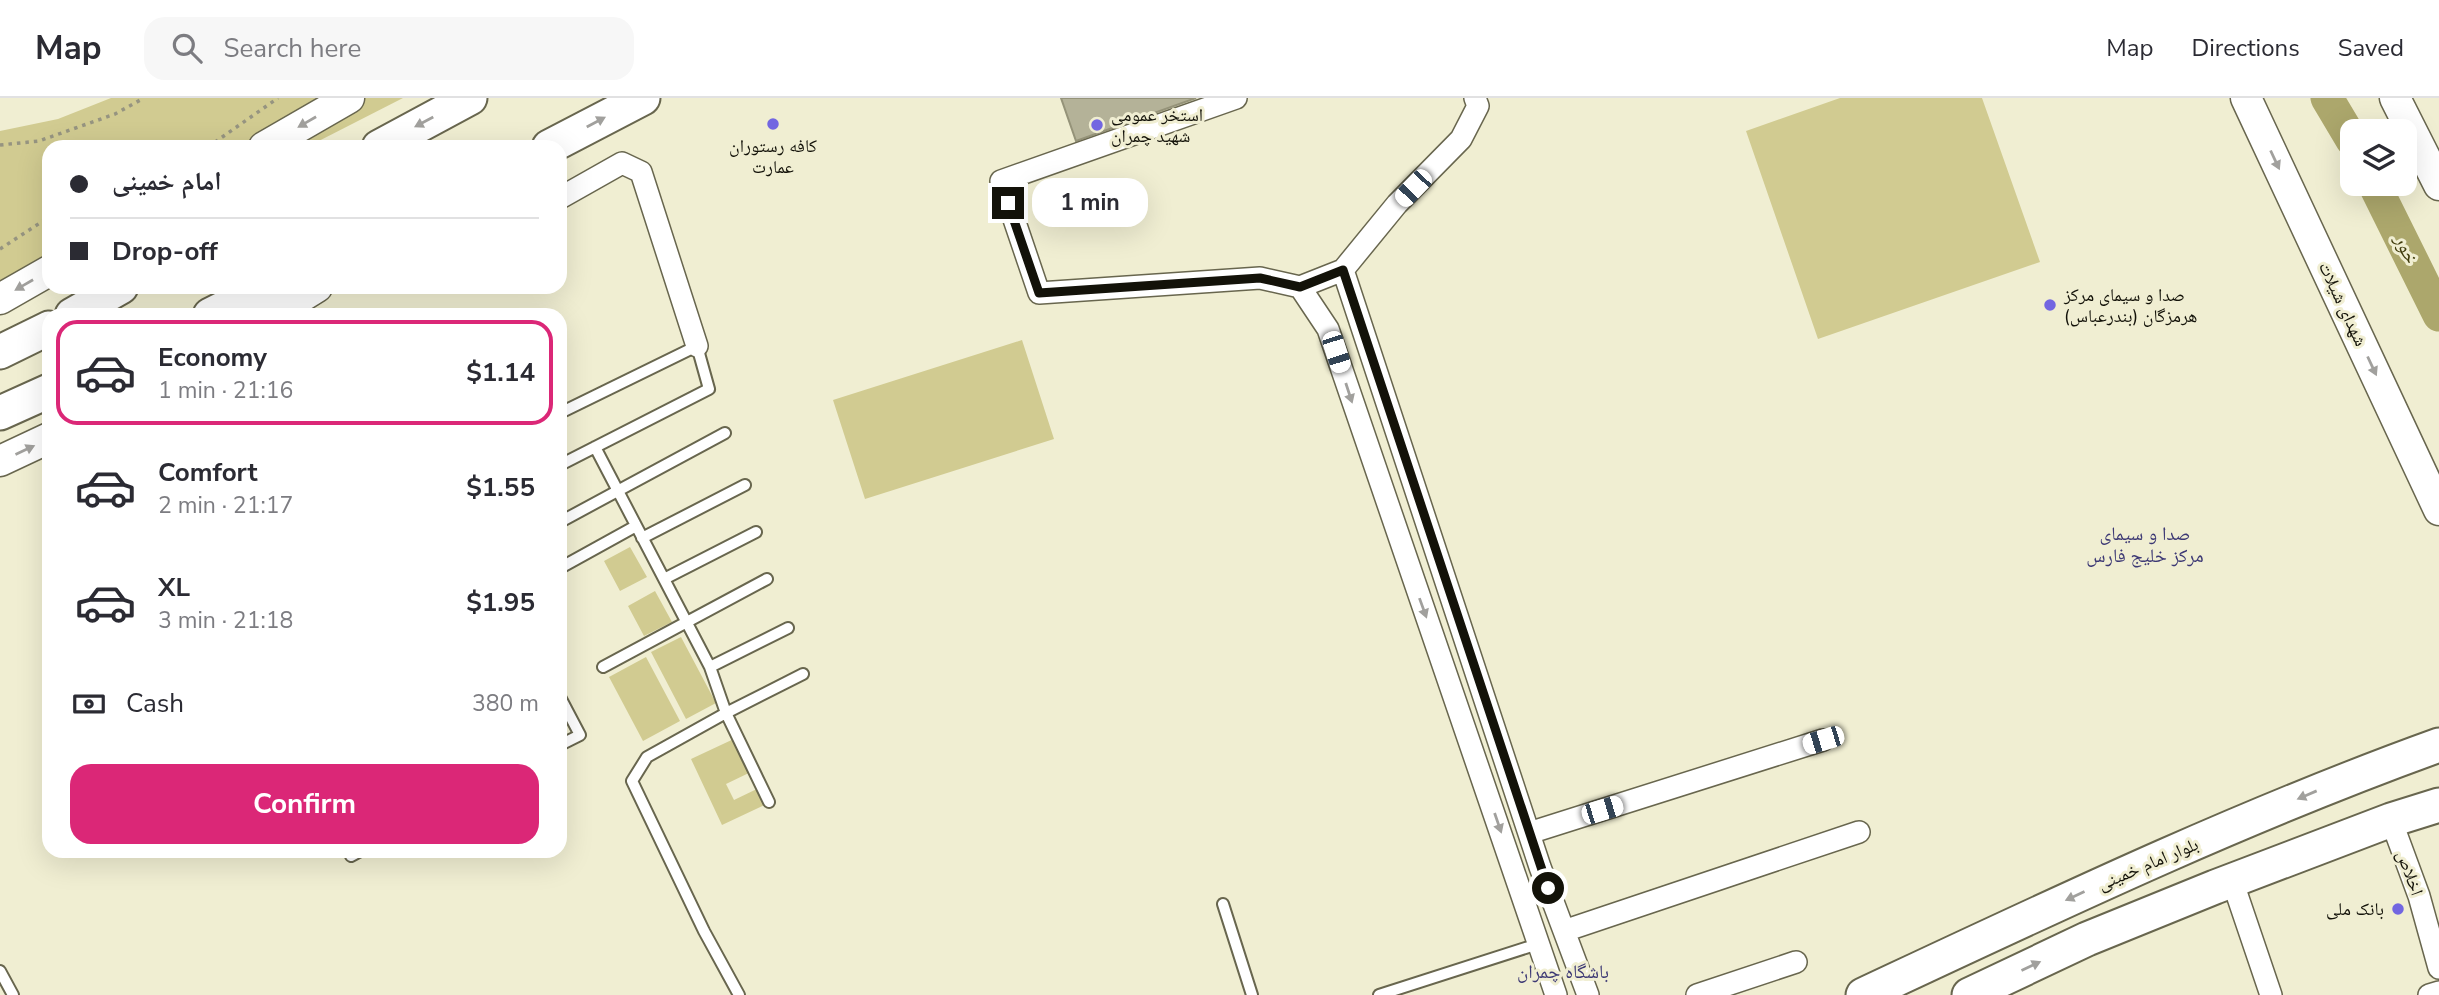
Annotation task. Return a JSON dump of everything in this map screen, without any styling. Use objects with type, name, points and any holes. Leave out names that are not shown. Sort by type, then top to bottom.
[{"type":"main road","points":[[276,140],[349,98]]},
{"type":"main road","points":[[392,140],[470,98]]},
{"type":"main road","points":[[562,140],[643,98]]},
{"type":"main road","name":"شهدای شیلات","points":[[2246,98],[2439,510]]},
{"type":"main road","points":[[2395,98],[2439,185]]},
{"type":"main road","points":[[0,299],[42,275]]},
{"type":"main road","points":[[84,308],[109,294]]},
{"type":"main road","points":[[224,308],[252,294]]},
{"type":"main road","points":[[283,308],[306,294]]},
{"type":"main road","points":[[0,352],[42,331]]},
{"type":"main road","points":[[0,413],[42,394]]},
{"type":"main road","points":[[0,461],[42,441]]},
{"type":"main road","name":"بلوار امام خمینی","points":[[1863,995],[2133,869],[2344,779],[2439,745]]},
{"type":"main road","points":[[2344,779],[2390,774],[2439,758]]},
{"type":"main road","points":[[1969,995],[2087,939],[2232,880],[2391,820],[2439,805]]},
{"type":"street","points":[[1236,98],[1001,181],[1039,293],[1260,278],[1300,287],[1343,270],[1397,204],[1461,139],[1478,106],[1475,98]]},
{"type":"street","points":[[567,194],[622,163],[641,172],[697,346]]},
{"type":"street","points":[[1343,270],[1538,861],[1588,995]]},
{"type":"street","points":[[1300,287],[1328,329],[1556,995]]},
{"type":"street","points":[[1358,419],[1388,409]]},
{"type":"street","points":[[1395,529],[1424,519]]},
{"type":"street","points":[[1435,642],[1462,632]]},
{"type":"street","points":[[1529,833],[1823,740]]},
{"type":"street","points":[[1476,760],[1502,751]]},
{"type":"street","name":"اخلاص","points":[[2391,820],[2419,896],[2439,968]]},
{"type":"street","points":[[1564,931],[1859,832]]},
{"type":"street","points":[[1514,870],[1538,861]]},
{"type":"street","points":[[2232,880],[2271,995]]},
{"type":"street","points":[[1697,995],[1796,962]]},
{"type":"street","points":[[2429,995],[2439,992]]},
{"type":"lane","points":[[567,410],[697,346],[709,389],[567,461]]},
{"type":"lane","points":[[567,518],[725,433]]},
{"type":"lane","points":[[594,447],[710,667],[726,713],[769,802]]},
{"type":"lane","points":[[642,538],[745,485]]},
{"type":"lane","points":[[567,564],[636,526]]},
{"type":"lane","points":[[664,579],[755,532]]},
{"type":"lane","points":[[603,667],[767,579]]},
{"type":"lane","points":[[710,667],[788,628]]},
{"type":"lane","points":[[739,995],[698,919],[632,781],[647,757],[803,674]]},
{"type":"lane","points":[[567,710],[580,734],[567,741]]},
{"type":"lane","points":[[1223,904],[1252,995]]},
{"type":"lane","points":[[1379,995],[1538,944]]},
{"type":"lane","points":[[0,971],[10,994]]},
{"type":"path","points":[[0,145],[39,141],[116,114],[144,98]]},
{"type":"path","points":[[218,140],[278,98]]},
{"type":"path","points":[[0,248],[42,222]]},
{"type":"shaded area","points":[[111,98],[403,98],[321,140],[42,140],[42,282],[0,303],[0,131],[58,119]]},
{"type":"shaded area","points":[[1840,98],[1982,98],[2040,262],[1818,339],[1746,131]]},
{"type":"shaded area","points":[[1022,340],[1054,439],[865,499],[833,400]]},
{"type":"shaded area","points":[[630,547],[647,577],[620,591],[604,561]]},
{"type":"shaded area","points":[[655,591],[672,622],[644,636],[628,606]]},
{"type":"shaded area","points":[[681,637],[716,703],[686,719],[651,652]]},
{"type":"shaded area","points":[[646,657],[680,721],[643,741],[609,677]]},
{"type":"shaded area","points":[[738,737],[753,771],[726,784],[734,800],[761,787],[769,803],[722,825],[691,759]]},
{"type":"building","name":"استخر عمومی شهید چمران","points":[[1061,98],[1196,98],[1076,141]]},
{"type":"waterway","name":"خور","points":[[2327,98],[2340,120]]},
{"type":"waterway","name":"خور","points":[[2380,196],[2439,315]]},
{"type":"place","name":"کافه رستوران عمارت","points":[[773,124]]},
{"type":"place","name":"استخر عمومی شهید چمران","points":[[1097,125]]},
{"type":"place","name":"صدا و سیمای مرکز هرمزگان (بندرعباس)","points":[[2050,305]]},
{"type":"place","name":"بانک ملی","points":[[2398,909]]},
{"type":"district","name":"صدا و سیمای مرکز خلیج فارس","points":[[2145,545]]},
{"type":"district","name":"باشگاه چمران","points":[[1563,972]]},
{"type":"route","points":[[1008,203],[1039,293],[1260,278],[1300,287],[1343,270],[1548,888]]}]
